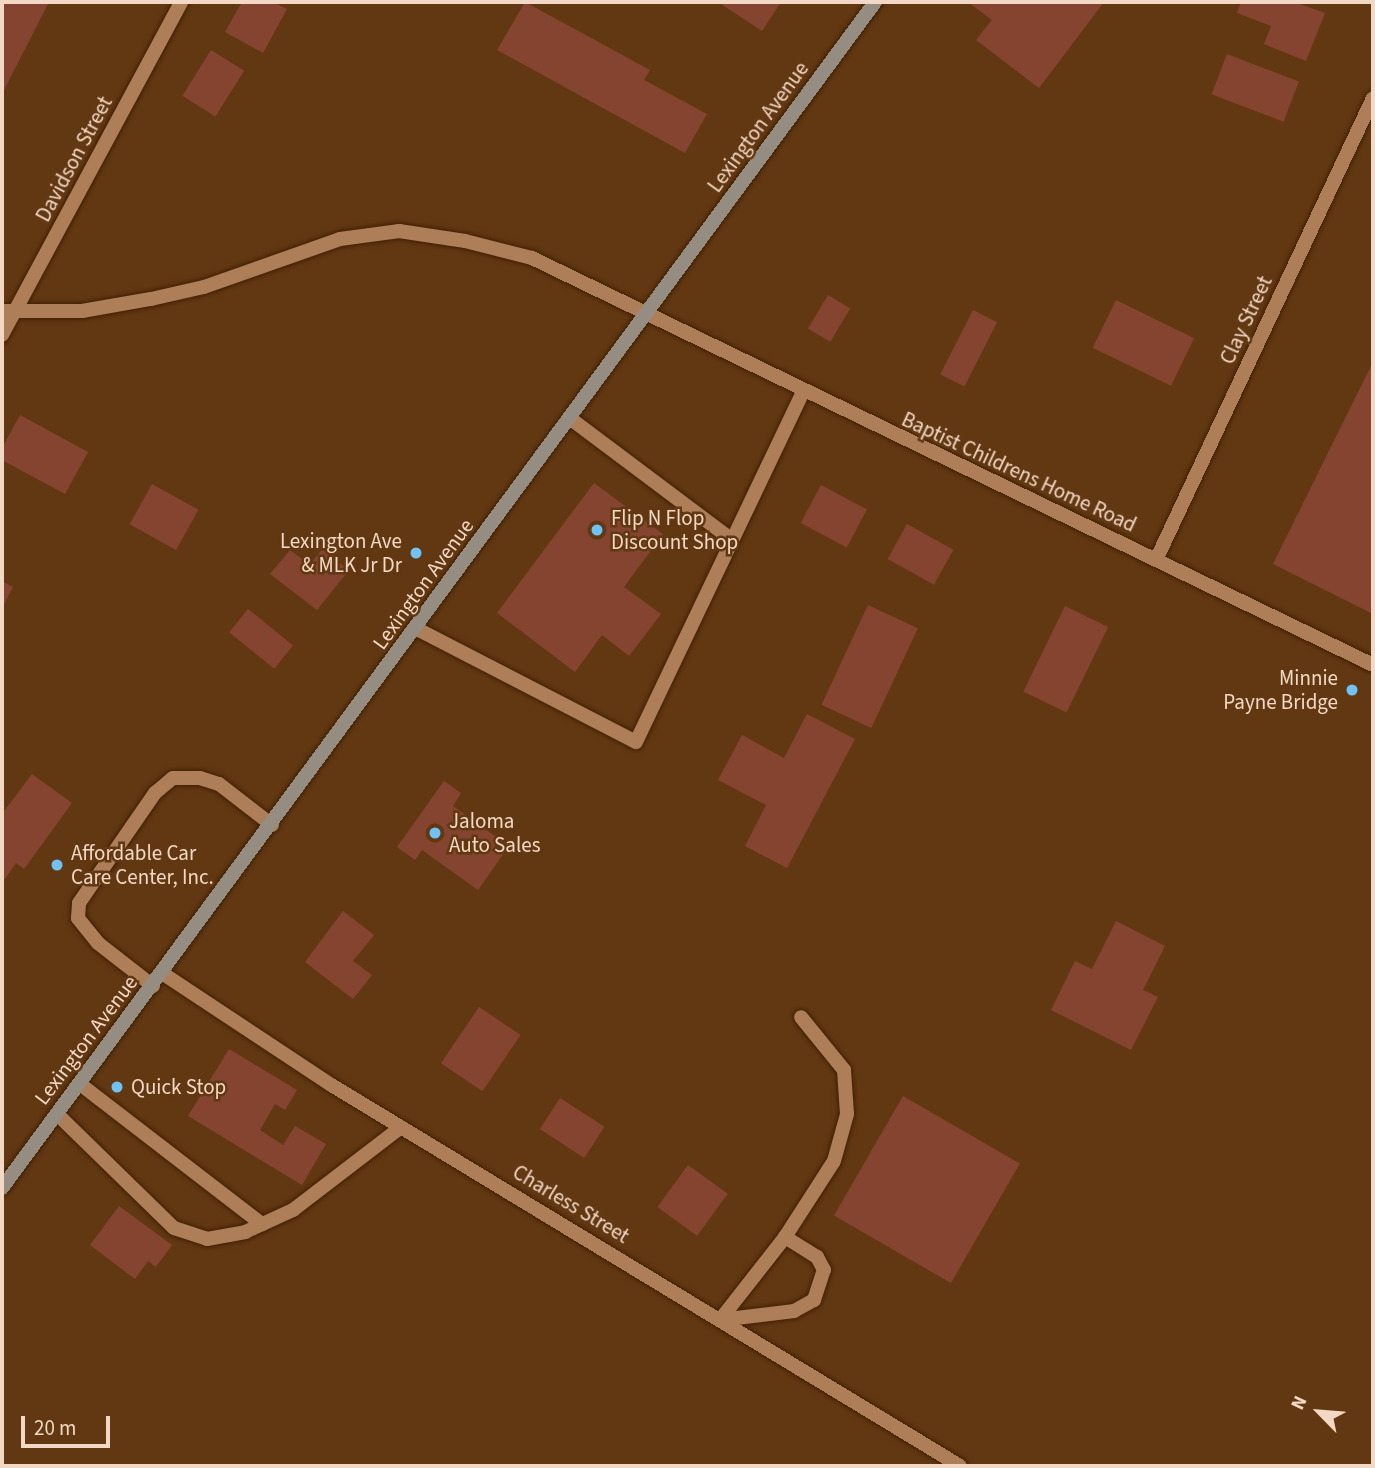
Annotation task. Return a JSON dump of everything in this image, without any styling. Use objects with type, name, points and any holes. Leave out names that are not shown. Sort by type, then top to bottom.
[{"type":"main road","name":"Lexington Avenue","points":[[2,1188],[646,318],[875,2]]},
{"type":"street","name":"Davidson Street","points":[[2,335],[8,312],[181,2]]},
{"type":"street","name":"Clay Street","points":[[1156,560],[1373,98]]},
{"type":"street","name":"Baptist Childrens Home Road","points":[[8,312],[82,311],[164,296],[340,239],[399,231],[532,258],[646,318],[1373,666]]},
{"type":"street","points":[[416,629],[636,742],[803,392]]},
{"type":"street","points":[[571,419],[732,540]]},
{"type":"street","points":[[153,986],[98,943],[78,918],[79,903],[155,793],[173,778],[201,778],[219,784],[272,825]]},
{"type":"street","name":"Charless Street","points":[[162,973],[401,1127],[960,1466]]},
{"type":"street","points":[[720,1320],[785,1237],[834,1161],[847,1114],[844,1070],[801,1017]]},
{"type":"street","points":[[80,1084],[262,1224]]},
{"type":"street","points":[[57,1114],[174,1228],[207,1239],[262,1224],[293,1210],[401,1127]]},
{"type":"street","points":[[720,1320],[794,1311],[814,1300],[824,1270],[817,1257],[785,1237]]},
{"type":"building","points":[[2,2],[49,2],[2,94]]},
{"type":"building","points":[[242,2],[273,2],[287,9],[263,53],[225,32]]},
{"type":"building","points":[[525,2],[650,70],[644,80],[707,114],[685,153],[497,50]]},
{"type":"building","points":[[718,2],[781,2],[762,31]]},
{"type":"building","points":[[968,2],[1104,2],[1039,88],[976,40],[992,20]]},
{"type":"building","points":[[1241,2],[1294,2],[1325,13],[1306,61],[1264,44],[1271,26],[1237,13]]},
{"type":"building","points":[[211,50],[244,71],[215,116],[182,96]]},
{"type":"building","points":[[1227,54],[1299,82],[1283,122],[1212,94]]},
{"type":"building","points":[[828,295],[850,308],[830,342],[808,328]]},
{"type":"building","points":[[1116,300],[1194,338],[1171,386],[1093,348]]},
{"type":"building","points":[[973,310],[997,322],[964,386],[940,374]]},
{"type":"building","points":[[1373,362],[1373,614],[1273,564]]},
{"type":"building","points":[[20,415],[88,452],[65,494],[2,460],[2,448]]},
{"type":"building","points":[[594,483],[663,534],[624,587],[661,614],[629,656],[602,635],[575,672],[497,613]]},
{"type":"building","points":[[152,484],[198,510],[176,550],[130,524]]},
{"type":"building","points":[[821,485],[867,509],[847,547],[801,523]]},
{"type":"building","points":[[907,524],[953,550],[934,585],[888,559]]},
{"type":"building","points":[[322,549],[349,570],[317,610],[270,574],[290,550],[310,565]]},
{"type":"building","points":[[2,581],[13,587],[2,608]]},
{"type":"building","points":[[868,605],[918,628],[871,728],[822,705]]},
{"type":"building","points":[[1065,606],[1108,627],[1066,712],[1023,691]]},
{"type":"building","points":[[248,609],[293,646],[274,669],[229,632]]},
{"type":"building","points":[[807,714],[855,739],[787,868],[745,846],[766,805],[718,780],[742,735],[784,758]]},
{"type":"building","points":[[32,774],[72,803],[24,869],[16,863],[2,883],[2,814]]},
{"type":"building","points":[[444,781],[461,793],[453,806],[509,846],[478,890],[422,850],[415,860],[397,847]]},
{"type":"building","points":[[343,911],[374,935],[353,961],[372,975],[353,999],[305,962]]},
{"type":"building","points":[[1116,921],[1165,946],[1143,990],[1158,997],[1131,1050],[1051,1010],[1075,961],[1092,969]]},
{"type":"building","points":[[479,1007],[520,1035],[482,1091],[441,1063]]},
{"type":"building","points":[[229,1049],[297,1090],[285,1110],[275,1104],[260,1130],[283,1145],[295,1126],[326,1144],[302,1185],[188,1116]]},
{"type":"building","points":[[903,1096],[1020,1164],[951,1283],[834,1216]]},
{"type":"building","points":[[560,1098],[604,1127],[584,1158],[540,1129]]},
{"type":"building","points":[[688,1165],[728,1194],[697,1236],[657,1207]]},
{"type":"building","points":[[119,1206],[172,1245],[156,1267],[148,1261],[135,1279],[90,1245]]},
{"type":"place","name":"Flip N Flop Discount Shop","points":[[597,530]]},
{"type":"place","name":"Lexington Ave & MLK Jr Dr","points":[[416,553]]},
{"type":"place","name":"Minnie Payne Bridge","points":[[1352,690]]},
{"type":"place","name":"Jaloma Auto Sales","points":[[435,833]]},
{"type":"place","name":"Affordable Car Care Center, Inc.","points":[[57,865]]},
{"type":"place","name":"Quick Stop","points":[[117,1087]]}]
